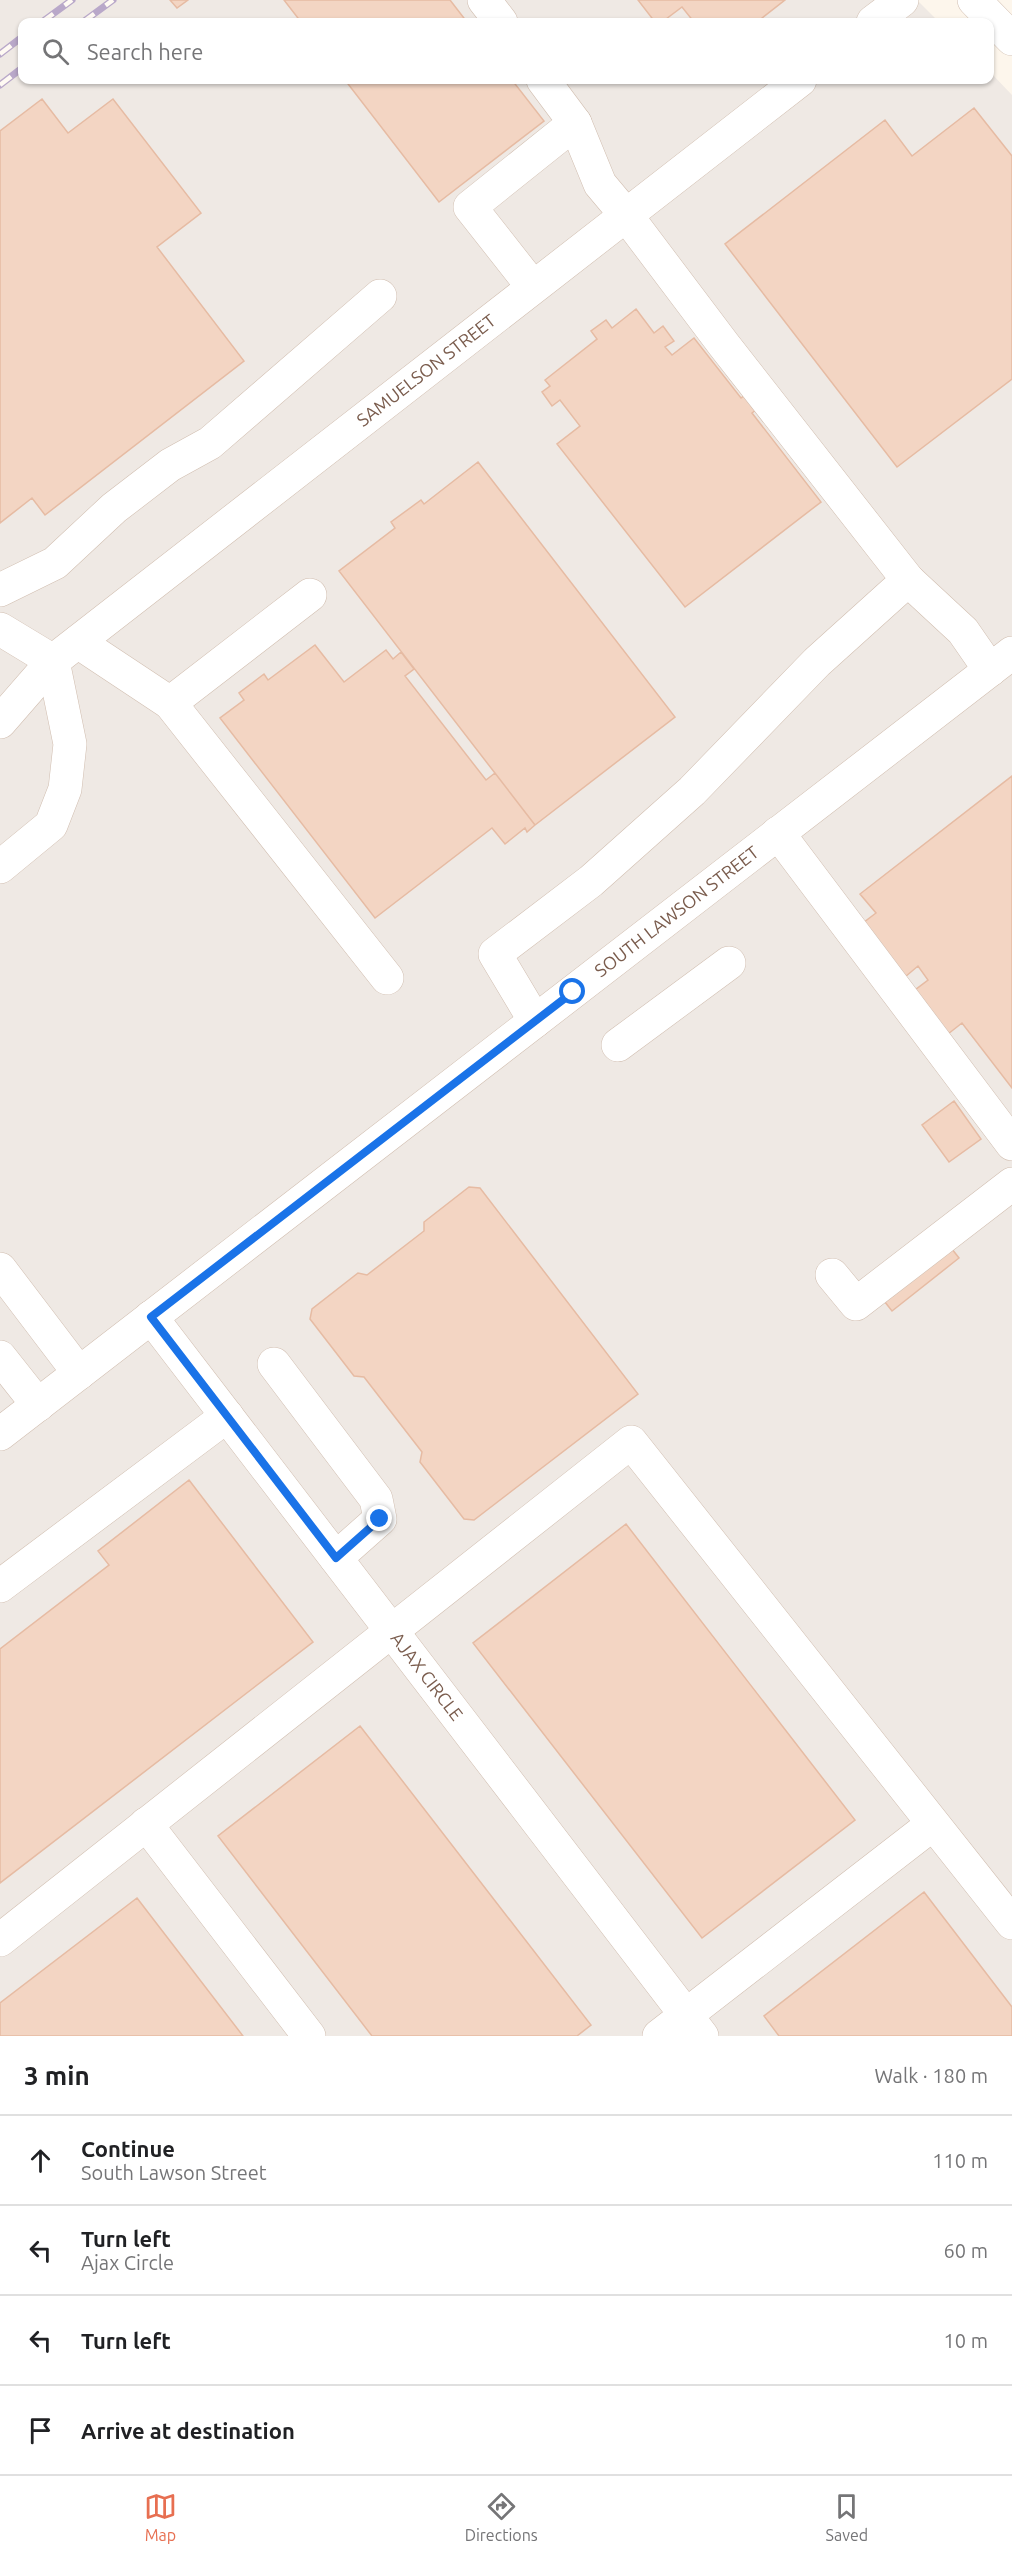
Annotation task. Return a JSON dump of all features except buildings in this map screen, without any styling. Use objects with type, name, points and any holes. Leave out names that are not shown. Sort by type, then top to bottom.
[{"type":"street","points":[[484,0],[498,18]]},
{"type":"street","points":[[878,18],[902,0]]},
{"type":"street","points":[[974,0],[992,18]]},
{"type":"street","points":[[994,21],[1012,39]]},
{"type":"street","points":[[546,84],[575,123],[600,184],[626,214],[724,345],[908,580],[963,631],[1001,662]]},
{"type":"street","name":"SAMUELSON STREET","points":[[0,722],[65,652],[795,84]]},
{"type":"street","points":[[533,287],[470,207],[575,123]]},
{"type":"street","points":[[0,590],[55,563],[114,508],[170,465],[210,443],[380,296]]},
{"type":"street","points":[[535,1021],[495,954],[591,881],[692,791],[817,662],[908,580]]},
{"type":"street","points":[[170,703],[310,595]]},
{"type":"street","points":[[0,629],[65,652],[170,703],[387,978]]},
{"type":"street","points":[[0,867],[51,825],[65,789],[70,744],[65,652]]},
{"type":"street","name":"SOUTH LAWSON STREET","points":[[0,1434],[1001,662]]},
{"type":"street","points":[[778,833],[1012,1144]]},
{"type":"street","points":[[618,1045],[729,963]]},
{"type":"street","points":[[832,1275],[856,1304],[1012,1184]]},
{"type":"street","points":[[0,1269],[80,1373]]},
{"type":"street","name":"AJAX CIRCLE","points":[[151,1317],[694,2026]]},
{"type":"street","points":[[0,1357],[38,1405]]},
{"type":"street","points":[[274,1364],[376,1499],[380,1519],[336,1558]]},
{"type":"street","points":[[0,1586],[227,1416]]},
{"type":"street","points":[[0,1940],[632,1442],[1012,1923]]},
{"type":"street","points":[[146,1824],[309,2036]]},
{"type":"street","points":[[659,2036],[694,2026],[933,1824]]},
{"type":"shaded area","points":[[0,0],[917,0],[935,18],[18,18],[18,84],[994,84],[994,76],[1012,95],[1012,2036],[0,2036]]},
{"type":"railway","points":[[47,18],[72,0]]},
{"type":"railway","points":[[88,18],[113,0]]},
{"type":"railway","points":[[0,54],[18,40]]},
{"type":"railway","points":[[0,85],[18,71]]},
{"type":"route","points":[[380,1519],[336,1558],[151,1317],[573,992]]}]
